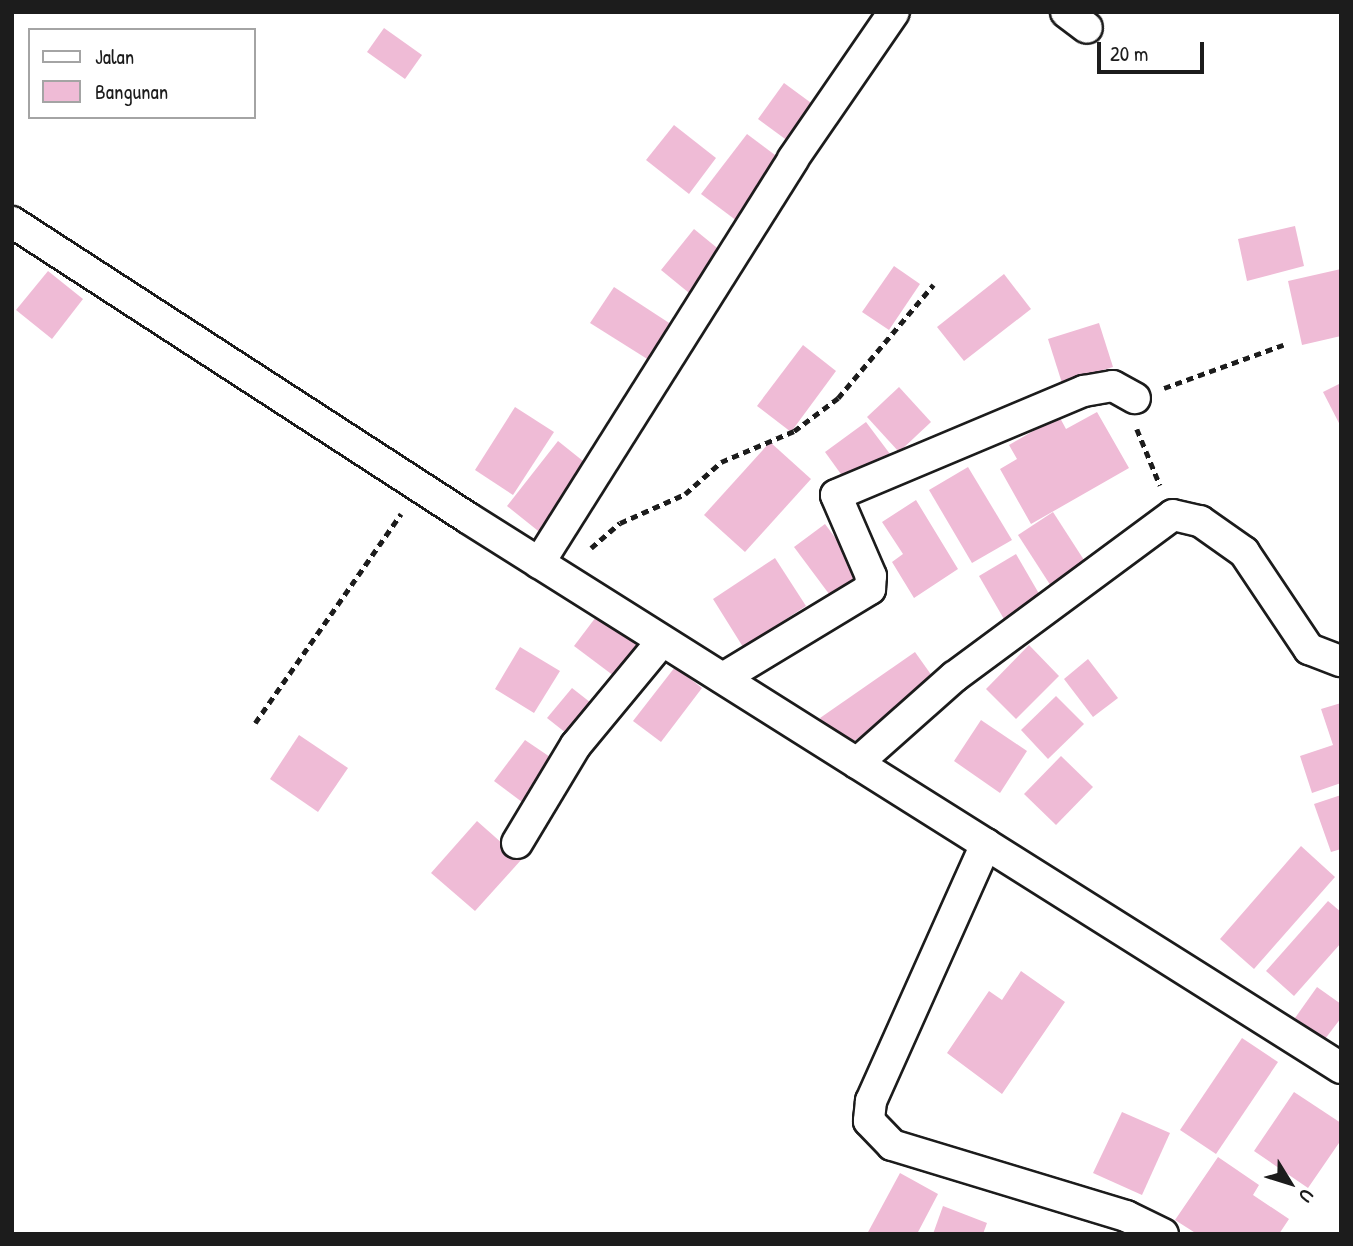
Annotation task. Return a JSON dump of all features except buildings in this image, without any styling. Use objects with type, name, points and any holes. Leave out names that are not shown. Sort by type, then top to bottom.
[{"type":"street","points":[[539,563],[793,159],[894,12]]},
{"type":"street","points":[[12,222],[564,579],[1341,1068]]},
{"type":"street","points":[[723,678],[870,589],[871,576],[836,495],[1084,391],[1113,386],[1135,398]]},
{"type":"street","points":[[858,764],[954,677],[1174,515],[1200,521],[1244,552],[1309,649],[1341,661]]},
{"type":"street","points":[[517,843],[576,745],[662,641]]},
{"type":"street","points":[[986,844],[871,1101],[869,1121],[892,1145],[1126,1216],[1163,1234]]},
{"type":"path","points":[[564,579],[620,523],[685,494],[720,462],[794,431],[838,398],[933,285]]},
{"type":"path","points":[[1174,515],[1138,439],[1135,398],[1283,345]]},
{"type":"path","points":[[255,723],[420,487]]}]
